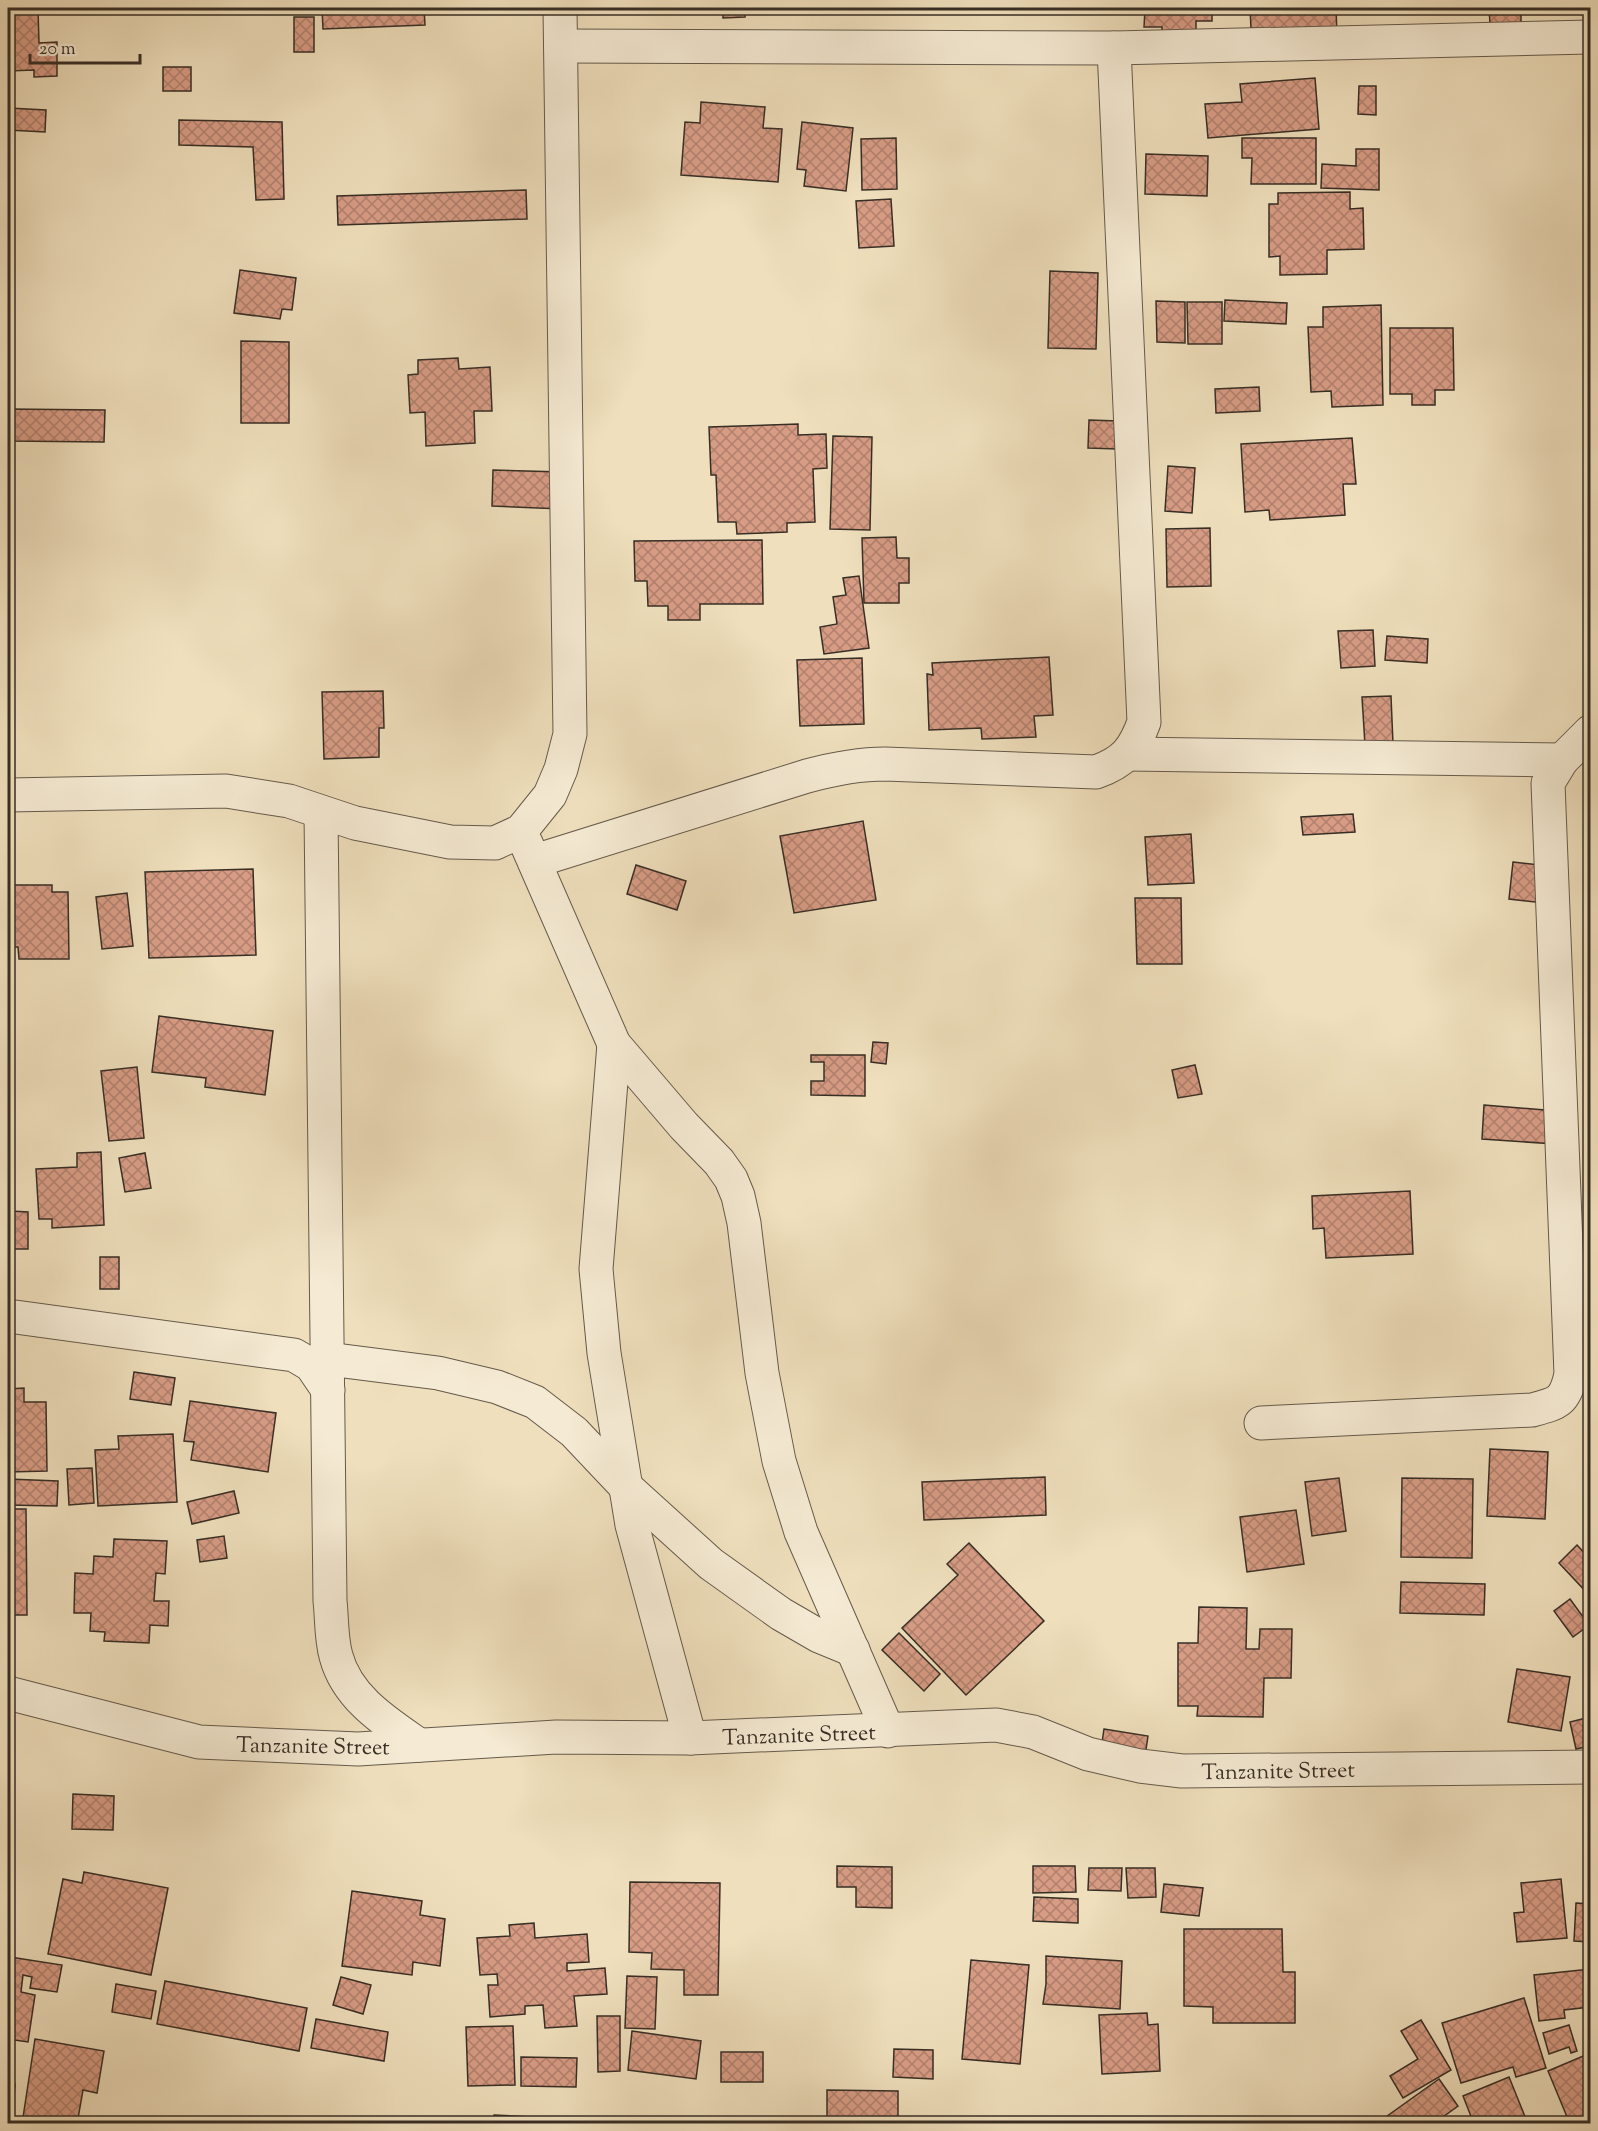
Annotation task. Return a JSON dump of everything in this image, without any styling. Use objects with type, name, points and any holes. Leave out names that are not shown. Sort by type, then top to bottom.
[{"type":"street","points":[[8,795],[226,791],[289,801],[355,823],[450,842],[495,843],[521,831],[550,795],[561,769],[570,734],[560,8]]},
{"type":"street","points":[[561,46],[1114,48],[1590,37]]},
{"type":"street","points":[[535,861],[842,767],[862,764],[1096,772],[1113,766],[1127,754],[1138,739],[1144,722],[1114,48]]},
{"type":"street","points":[[1261,1423],[1532,1410],[1554,1404],[1567,1392],[1571,1374],[1548,783],[1562,760],[1590,732]]},
{"type":"street","points":[[1127,754],[1562,760]]},
{"type":"street","points":[[321,813],[330,1601],[335,1656],[361,1701],[419,1745]]},
{"type":"street","points":[[521,831],[614,1044],[684,1126],[719,1162],[731,1179],[744,1223],[762,1373],[779,1461],[801,1532],[888,1731]]},
{"type":"street","points":[[614,1044],[596,1269],[604,1353],[632,1525],[690,1738]]},
{"type":"street","points":[[8,1317],[294,1355],[328,1375],[438,1373],[497,1387],[535,1402],[574,1432],[626,1487],[720,1570],[781,1614],[819,1636],[853,1650]]},
{"type":"street","name":"Tanzanite Street","points":[[8,1693],[199,1742],[358,1749],[556,1737],[690,1738],[996,1725],[1032,1732],[1088,1754],[1140,1767],[1182,1771],[1590,1767]]},
{"type":"building","points":[[8,8],[38,8],[39,43],[57,42],[57,76],[34,77],[34,70],[8,71]]},
{"type":"building","points":[[322,8],[424,8],[425,25],[323,29]]},
{"type":"building","points":[[723,8],[745,8],[745,17],[723,18]]},
{"type":"building","points":[[1136,8],[1212,8],[1212,21],[1196,21],[1196,36],[1162,36],[1162,27],[1144,27],[1145,9]]},
{"type":"building","points":[[1250,8],[1336,8],[1337,36],[1251,28]]},
{"type":"building","points":[[1489,8],[1534,9],[1521,10],[1521,24],[1490,24]]},
{"type":"building","points":[[294,17],[314,17],[314,52],[294,52]]},
{"type":"building","points":[[163,67],[191,67],[191,91],[163,91]]},
{"type":"building","points":[[1315,78],[1319,129],[1208,138],[1205,104],[1242,102],[1240,84]]},
{"type":"building","points":[[1359,86],[1376,86],[1376,115],[1358,114]]},
{"type":"building","points":[[701,102],[765,107],[763,128],[782,129],[778,182],[681,175],[685,122],[700,123]]},
{"type":"building","points":[[8,108],[46,110],[45,132],[8,130]]},
{"type":"building","points":[[179,120],[282,122],[284,199],[256,200],[253,147],[179,145]]},
{"type":"building","points":[[802,122],[853,128],[846,191],[804,186],[806,170],[797,169]]},
{"type":"building","points":[[896,138],[897,189],[862,190],[861,139]]},
{"type":"building","points":[[1242,138],[1316,138],[1316,184],[1251,184],[1252,158],[1242,158]]},
{"type":"building","points":[[1356,149],[1379,149],[1379,190],[1321,188],[1322,164],[1356,166]]},
{"type":"building","points":[[1146,154],[1208,156],[1207,196],[1145,194]]},
{"type":"building","points":[[526,190],[527,219],[338,225],[337,196]]},
{"type":"building","points":[[1350,192],[1350,209],[1363,208],[1364,249],[1327,250],[1327,274],[1280,275],[1280,256],[1269,257],[1269,204],[1278,204],[1278,193]]},
{"type":"building","points":[[891,199],[894,246],[859,248],[856,201]]},
{"type":"building","points":[[240,270],[296,278],[292,310],[282,309],[280,319],[234,313]]},
{"type":"building","points":[[1050,271],[1098,273],[1096,349],[1048,348]]},
{"type":"building","points":[[1225,300],[1287,303],[1286,324],[1224,321]]},
{"type":"building","points":[[1156,301],[1185,302],[1185,343],[1157,342]]},
{"type":"building","points":[[1187,302],[1222,302],[1222,344],[1188,344]]},
{"type":"building","points":[[1381,305],[1383,405],[1332,407],[1331,391],[1311,392],[1308,327],[1323,327],[1323,307]]},
{"type":"building","points":[[1390,328],[1453,328],[1454,390],[1435,390],[1435,405],[1412,405],[1412,394],[1390,394]]},
{"type":"building","points":[[241,341],[289,342],[289,423],[241,423]]},
{"type":"building","points":[[458,358],[459,369],[490,367],[492,411],[474,411],[475,443],[426,446],[425,412],[410,413],[408,375],[418,374],[418,360]]},
{"type":"building","points":[[1259,387],[1260,411],[1216,413],[1215,389]]},
{"type":"building","points":[[8,409],[105,410],[104,442],[8,441]]},
{"type":"building","points":[[1089,420],[1118,421],[1117,449],[1088,448]]},
{"type":"building","points":[[798,424],[798,435],[826,434],[827,468],[813,469],[815,522],[787,523],[787,532],[737,534],[736,522],[718,522],[716,475],[711,475],[709,427]]},
{"type":"building","points":[[833,436],[872,437],[870,530],[830,529]]},
{"type":"building","points":[[1352,438],[1356,484],[1343,484],[1345,515],[1270,520],[1269,510],[1245,512],[1241,444]]},
{"type":"building","points":[[1168,466],[1195,468],[1192,513],[1165,511]]},
{"type":"building","points":[[493,470],[562,472],[561,509],[492,506]]},
{"type":"building","points":[[1210,528],[1211,586],[1167,587],[1166,529]]},
{"type":"building","points":[[896,537],[897,558],[909,558],[909,583],[899,583],[899,603],[864,603],[862,538]]},
{"type":"building","points":[[762,540],[763,604],[700,604],[700,620],[668,620],[668,606],[648,606],[647,581],[635,581],[634,541]]},
{"type":"building","points":[[859,576],[869,648],[824,654],[820,627],[837,624],[833,597],[846,595],[843,578]]},
{"type":"building","points":[[1373,630],[1375,666],[1341,668],[1338,631]]},
{"type":"building","points":[[1387,636],[1428,639],[1427,663],[1385,660]]},
{"type":"building","points":[[1049,657],[1053,715],[1034,716],[1036,737],[982,739],[981,728],[929,730],[927,674],[933,675],[932,663]]},
{"type":"building","points":[[862,658],[864,724],[800,726],[797,660]]},
{"type":"building","points":[[383,691],[384,728],[379,728],[379,757],[324,759],[322,692]]},
{"type":"building","points":[[1391,696],[1393,744],[1365,745],[1362,697]]},
{"type":"building","points":[[1353,814],[1355,832],[1303,835],[1301,817]]},
{"type":"building","points":[[863,821],[876,900],[794,913],[780,836]]},
{"type":"building","points":[[1191,834],[1194,883],[1148,885],[1145,837]]},
{"type":"building","points":[[1513,862],[1548,866],[1544,903],[1509,899]]},
{"type":"building","points":[[636,865],[686,881],[677,910],[627,894]]},
{"type":"building","points":[[253,869],[256,955],[149,958],[145,872]]},
{"type":"building","points":[[10,885],[52,885],[52,892],[68,892],[69,959],[19,959],[18,947],[8,947]]},
{"type":"building","points":[[127,893],[133,946],[102,949],[96,897]]},
{"type":"building","points":[[1135,898],[1181,898],[1182,964],[1137,964]]},
{"type":"building","points":[[159,1016],[273,1031],[265,1095],[205,1087],[206,1078],[152,1072]]},
{"type":"building","points":[[873,1042],[888,1043],[886,1064],[871,1062]]},
{"type":"building","points":[[811,1055],[865,1055],[865,1096],[811,1095],[811,1081],[824,1081],[824,1062],[811,1062]]},
{"type":"building","points":[[1195,1065],[1202,1094],[1178,1098],[1172,1070]]},
{"type":"building","points":[[137,1067],[144,1138],[109,1141],[101,1071]]},
{"type":"building","points":[[1484,1105],[1557,1111],[1555,1144],[1482,1139]]},
{"type":"building","points":[[101,1152],[104,1225],[52,1228],[52,1219],[39,1219],[36,1169],[77,1167],[77,1153]]},
{"type":"building","points":[[145,1153],[151,1188],[125,1192],[119,1158]]},
{"type":"building","points":[[8,1158],[10,1211],[28,1212],[28,1249],[8,1249]]},
{"type":"building","points":[[1410,1191],[1413,1254],[1326,1258],[1324,1228],[1313,1229],[1312,1196]]},
{"type":"building","points":[[100,1257],[119,1257],[119,1289],[100,1289]]},
{"type":"building","points":[[134,1372],[175,1378],[171,1405],[130,1399]]},
{"type":"building","points":[[24,1388],[24,1402],[46,1402],[47,1471],[8,1472],[8,1389]]},
{"type":"building","points":[[190,1401],[276,1413],[268,1472],[191,1460],[194,1442],[184,1441]]},
{"type":"building","points":[[173,1434],[177,1502],[98,1506],[95,1450],[119,1449],[118,1436]]},
{"type":"building","points":[[1490,1449],[1548,1452],[1545,1519],[1487,1516]]},
{"type":"building","points":[[92,1468],[94,1503],[69,1505],[67,1469]]},
{"type":"building","points":[[1045,1477],[1046,1515],[924,1520],[922,1482]]},
{"type":"building","points":[[1339,1478],[1346,1531],[1312,1536],[1305,1482]]},
{"type":"building","points":[[1402,1478],[1473,1479],[1472,1558],[1401,1557]]},
{"type":"building","points":[[8,1479],[58,1481],[57,1506],[8,1505]]},
{"type":"building","points":[[234,1491],[239,1513],[192,1524],[187,1502]]},
{"type":"building","points":[[8,1509],[26,1509],[27,1615],[8,1615]]},
{"type":"building","points":[[1296,1510],[1304,1564],[1247,1572],[1240,1517]]},
{"type":"building","points":[[224,1536],[227,1558],[200,1562],[197,1540]]},
{"type":"building","points":[[114,1539],[167,1541],[165,1574],[156,1573],[154,1601],[169,1601],[168,1626],[150,1625],[149,1643],[104,1641],[105,1632],[90,1631],[91,1613],[74,1613],[75,1573],[93,1574],[94,1556],[113,1557]]},
{"type":"building","points":[[969,1543],[1044,1621],[966,1695],[902,1628],[958,1575],[947,1564]]},
{"type":"building","points":[[1577,1545],[1590,1559],[1590,1596],[1559,1563]]},
{"type":"building","points":[[1401,1582],[1485,1584],[1484,1615],[1400,1613]]},
{"type":"building","points":[[1570,1599],[1589,1625],[1573,1637],[1554,1611]]},
{"type":"building","points":[[1199,1607],[1247,1608],[1246,1649],[1259,1649],[1260,1629],[1292,1629],[1291,1678],[1264,1678],[1263,1717],[1197,1716],[1198,1706],[1178,1706],[1178,1643],[1198,1643]]},
{"type":"building","points":[[899,1633],[940,1674],[924,1691],[882,1650]]},
{"type":"building","points":[[1517,1669],[1570,1677],[1561,1731],[1508,1722]]},
{"type":"building","points":[[1590,1717],[1590,1746],[1576,1749],[1570,1722]]},
{"type":"building","points":[[1104,1729],[1148,1736],[1144,1763],[1100,1756]]},
{"type":"building","points":[[73,1794],[114,1796],[113,1830],[72,1829]]},
{"type":"building","points":[[837,1866],[892,1867],[892,1908],[856,1907],[856,1887],[837,1887]]},
{"type":"building","points":[[1033,1866],[1075,1866],[1076,1892],[1033,1893]]},
{"type":"building","points":[[1089,1868],[1122,1868],[1121,1891],[1088,1890]]},
{"type":"building","points":[[1126,1868],[1155,1868],[1156,1897],[1128,1898]]},
{"type":"building","points":[[84,1872],[168,1888],[151,1975],[48,1954],[63,1879],[82,1883]]},
{"type":"building","points":[[1561,1879],[1567,1938],[1517,1942],[1514,1913],[1524,1912],[1521,1883]]},
{"type":"building","points":[[630,1882],[720,1883],[718,1995],[684,1995],[684,1970],[651,1969],[652,1953],[629,1952]]},
{"type":"building","points":[[1164,1884],[1203,1888],[1199,1916],[1161,1912]]},
{"type":"building","points":[[352,1891],[422,1901],[420,1915],[445,1919],[440,1966],[413,1962],[412,1975],[342,1966]]},
{"type":"building","points":[[1034,1897],[1078,1899],[1078,1923],[1033,1921]]},
{"type":"building","points":[[1576,1903],[1590,1904],[1590,1942],[1574,1941]]},
{"type":"building","points":[[534,1923],[535,1938],[587,1934],[589,1962],[567,1963],[567,1971],[605,1968],[607,1994],[574,1996],[577,2026],[545,2028],[543,2005],[525,2006],[525,2014],[490,2017],[488,1985],[498,1985],[497,1974],[480,1975],[477,1938],[510,1936],[509,1925]]},
{"type":"building","points":[[1184,1929],[1282,1929],[1283,1972],[1295,1972],[1295,2023],[1213,2023],[1213,2007],[1184,2006]]},
{"type":"building","points":[[1046,1956],[1122,1961],[1120,2009],[1043,2004]]},
{"type":"building","points":[[10,1957],[62,1965],[57,1992],[30,1988],[32,1977],[23,1975],[21,1992],[35,1995],[28,2042],[8,2039]]},
{"type":"building","points":[[971,1960],[1029,1965],[1020,2064],[962,2059]]},
{"type":"building","points":[[1590,1969],[1590,2007],[1564,2010],[1565,2018],[1539,2021],[1534,1975]]},
{"type":"building","points":[[627,1976],[657,1977],[655,2029],[625,2028]]},
{"type":"building","points":[[341,1977],[371,1985],[363,2014],[333,2005]]},
{"type":"building","points":[[165,1981],[307,2008],[299,2051],[157,2024]]},
{"type":"building","points":[[116,1984],[156,1991],[151,2019],[112,2012]]},
{"type":"building","points":[[1524,1998],[1546,2068],[1516,2077],[1513,2067],[1461,2083],[1442,2023]]},
{"type":"building","points":[[1147,2013],[1148,2025],[1158,2024],[1160,2071],[1102,2074],[1099,2015]]},
{"type":"building","points":[[597,2016],[620,2016],[620,2071],[598,2072]]},
{"type":"building","points":[[316,2019],[388,2032],[384,2061],[311,2048]]},
{"type":"building","points":[[1421,2020],[1451,2070],[1403,2098],[1390,2076],[1418,2059],[1401,2031]]},
{"type":"building","points":[[1569,2025],[1577,2051],[1571,2053],[1569,2047],[1549,2054],[1543,2033]]},
{"type":"building","points":[[513,2026],[515,2085],[468,2086],[466,2027]]},
{"type":"building","points":[[632,2031],[701,2041],[696,2079],[628,2070]]},
{"type":"building","points":[[35,2039],[104,2051],[97,2093],[83,2090],[77,2124],[22,2124]]},
{"type":"building","points":[[894,2049],[933,2050],[933,2079],[893,2077]]},
{"type":"building","points":[[721,2052],[763,2052],[763,2082],[721,2082]]},
{"type":"building","points":[[1588,2054],[1590,2059],[1590,2124],[1570,2124],[1548,2071]]},
{"type":"building","points":[[521,2057],[577,2058],[576,2087],[521,2086]]},
{"type":"building","points":[[1509,2077],[1528,2124],[1474,2124],[1463,2096]]},
{"type":"building","points":[[1439,2079],[1458,2106],[1433,2124],[1376,2124]]},
{"type":"building","points":[[8,2084],[15,2084],[12,2124],[8,2124]]},
{"type":"building","points":[[827,2090],[898,2091],[898,2124],[827,2124]]},
{"type":"building","points":[[494,2115],[588,2120],[588,2124],[493,2124]]}]
